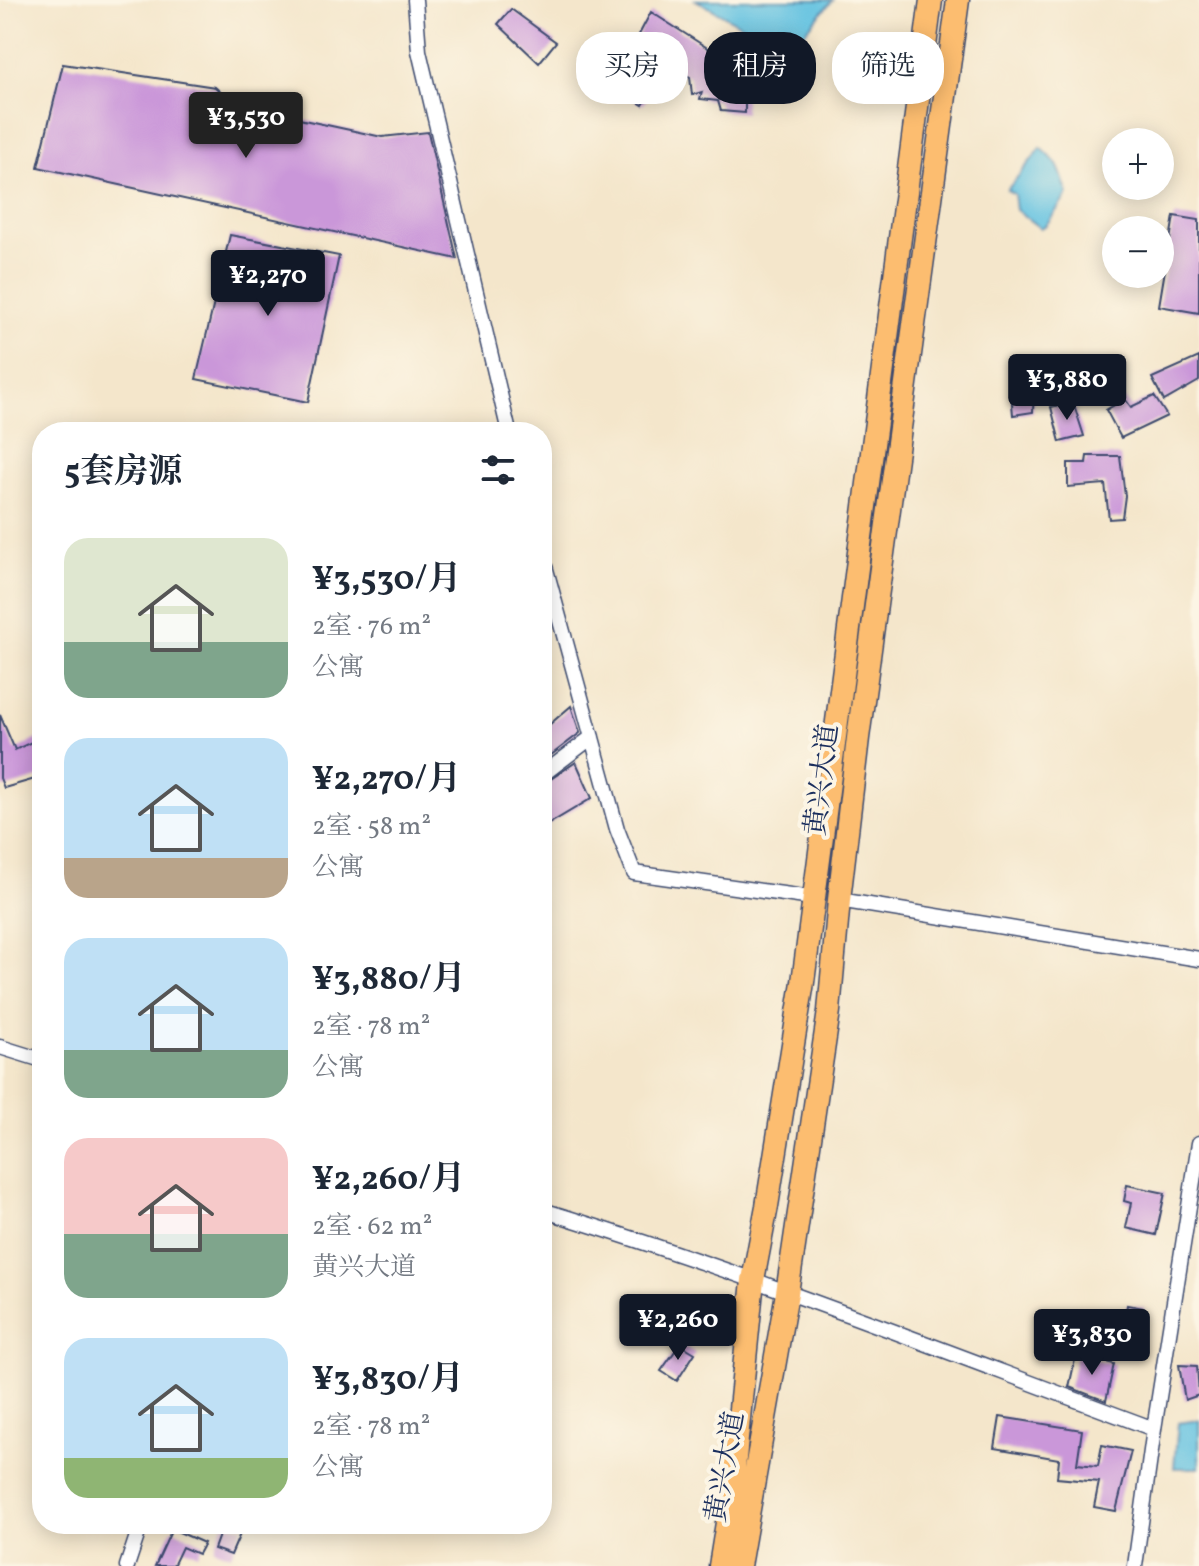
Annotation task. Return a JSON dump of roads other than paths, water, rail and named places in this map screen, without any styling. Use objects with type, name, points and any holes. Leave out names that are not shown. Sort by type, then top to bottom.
[{"type":"highway","name":"黄兴大道","points":[[720,1566],[731,1498],[753,1280],[803,982],[931,0]]},
{"type":"highway","name":"黄兴大道","points":[[739,1566],[787,1293],[829,1011],[858,738],[958,0]]},
{"type":"highway","points":[[776,1148],[780,1162],[789,1169],[802,1165],[809,1153]]},
{"type":"street","points":[[415,0],[419,51],[507,422]]},
{"type":"street","points":[[552,591],[617,829],[634,873],[812,898]]},
{"type":"street","points":[[552,767],[592,737]]},
{"type":"street","points":[[839,900],[1199,959]]},
{"type":"street","points":[[0,1047],[32,1057]]},
{"type":"street","points":[[1135,1566],[1199,1143]]},
{"type":"street","points":[[552,1213],[639,1239],[1154,1429]]},
{"type":"street","points":[[127,1566],[138,1534]]},
{"type":"water","points":[[696,0],[833,0],[805,32],[754,32]]},
{"type":"water","points":[[1041,148],[1057,164],[1068,194],[1046,225],[1040,228],[1016,210],[1014,194],[1007,190]]},
{"type":"water","points":[[1199,1420],[1199,1468],[1174,1468],[1178,1423]]}]
